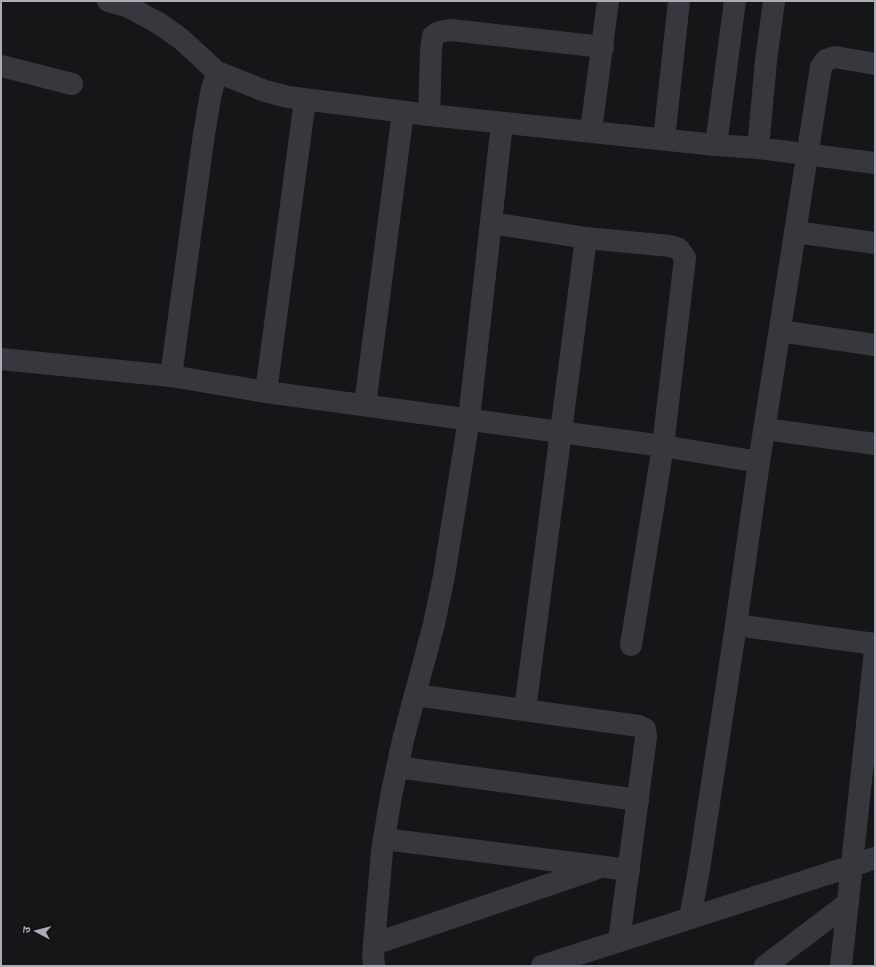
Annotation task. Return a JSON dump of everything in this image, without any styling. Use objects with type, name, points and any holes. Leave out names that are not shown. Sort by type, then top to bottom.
[{"type":"street","points":[[108,1],[129,7],[160,24],[181,39],[217,72],[265,91],[288,97],[429,115],[716,145],[758,148],[875,163]]},
{"type":"street","points":[[591,131],[608,1]]},
{"type":"street","points":[[664,139],[680,1]]},
{"type":"street","points":[[716,145],[734,1]]},
{"type":"street","points":[[758,148],[766,61],[774,1]]},
{"type":"street","points":[[429,115],[431,49],[433,36],[440,32],[451,30],[603,47]]},
{"type":"street","points":[[690,918],[699,870],[759,462],[821,67],[826,60],[835,57],[875,64]]},
{"type":"street","points":[[1,66],[72,84]]},
{"type":"street","points":[[171,376],[204,134],[211,93],[217,72]]},
{"type":"street","points":[[266,392],[305,100]]},
{"type":"street","points":[[365,405],[403,112]]},
{"type":"street","points":[[374,966],[374,944],[382,851],[391,796],[404,736],[434,624],[469,419],[502,123]]},
{"type":"street","points":[[490,223],[586,238],[670,246],[679,249],[685,258],[662,446],[631,645]]},
{"type":"street","points":[[795,232],[875,243]]},
{"type":"street","points":[[525,710],[586,238]]},
{"type":"street","points":[[780,331],[875,346]]},
{"type":"street","points":[[1,359],[171,376],[266,392],[662,446],[759,462]]},
{"type":"street","points":[[765,429],[875,444]]},
{"type":"street","points":[[736,626],[875,644]]},
{"type":"street","points":[[841,966],[875,650]]},
{"type":"street","points":[[415,695],[639,726],[644,729],[646,737],[619,941]]},
{"type":"street","points":[[397,767],[638,800]]},
{"type":"street","points":[[384,839],[629,870]]},
{"type":"street","points":[[542,966],[875,858]]},
{"type":"street","points":[[374,944],[599,867]]},
{"type":"street","points":[[773,963],[848,902]]}]
